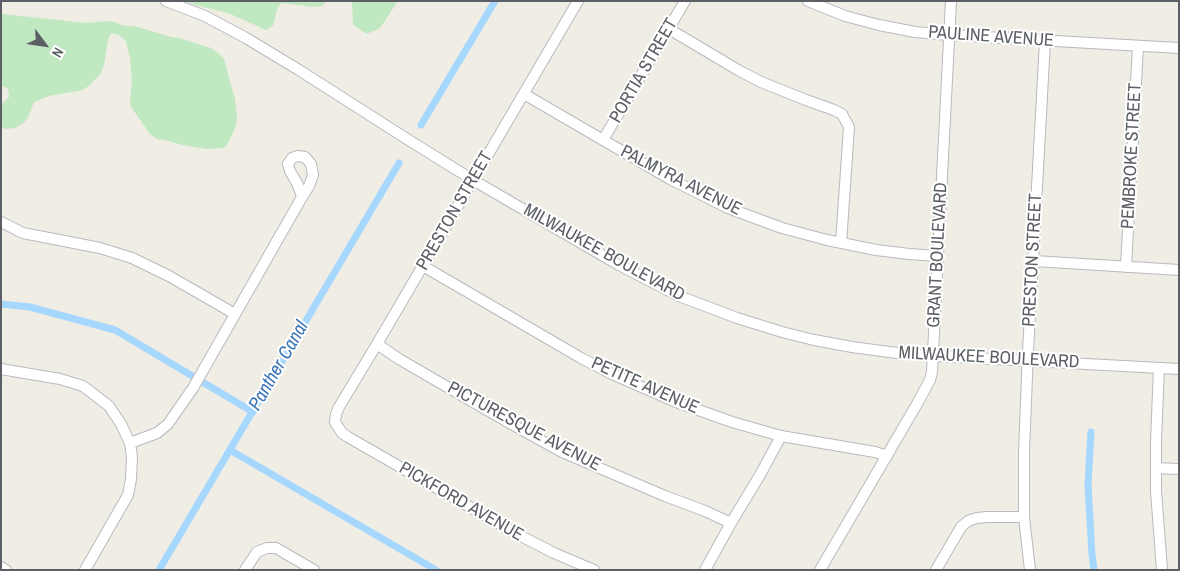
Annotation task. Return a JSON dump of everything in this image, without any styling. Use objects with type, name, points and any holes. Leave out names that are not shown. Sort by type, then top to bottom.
[{"type":"street","name":"MILWAUKEE BOULEVARD","points":[[166,1],[205,16],[246,38],[473,180],[619,265],[679,296],[706,307],[750,323],[814,340],[889,352],[1179,370]]},
{"type":"street","name":"PRESTON STREET","points":[[335,422],[339,407],[578,1]]},
{"type":"street","name":"PORTIA STREET","points":[[603,140],[685,1]]},
{"type":"street","name":"PAULINE AVENUE","points":[[808,1],[845,16],[879,26],[915,32],[1179,48]]},
{"type":"street","name":"GRANT BOULEVARD","points":[[820,570],[917,404],[930,380],[932,372],[951,1]]},
{"type":"street","points":[[669,29],[761,82],[842,114],[849,127],[841,243]]},
{"type":"street","name":"PRESTON STREET","points":[[1030,570],[1024,517],[1024,452],[1045,41]]},
{"type":"street","name":"PEMBROKE STREET","points":[[1126,267],[1138,46]]},
{"type":"street","name":"PALMYRA AVENUE","points":[[524,94],[670,179],[728,208],[806,235],[876,250],[937,256]]},
{"type":"street","points":[[130,443],[156,433],[168,424],[193,388],[302,197]]},
{"type":"street","points":[[1,222],[23,233],[100,248],[132,258],[170,276],[235,314]]},
{"type":"street","points":[[1034,261],[1179,270]]},
{"type":"street","name":"PETITE AVENUE","points":[[423,266],[612,374],[676,402],[732,422],[781,436],[875,452],[887,456]]},
{"type":"street","name":"PICTURESQUE AVENUE","points":[[377,344],[399,359],[547,444],[600,469],[731,523]]},
{"type":"street","points":[[1,368],[60,379],[83,386],[109,406],[121,424],[130,443],[132,457],[128,495],[85,570]]},
{"type":"street","points":[[1159,368],[1156,490],[1162,570]]},
{"type":"street","name":"PICKFORD AVENUE","points":[[335,422],[342,433],[348,437],[515,534],[594,570]]},
{"type":"street","points":[[705,570],[781,436]]},
{"type":"street","points":[[1156,468],[1179,469]]},
{"type":"street","points":[[936,570],[961,527],[968,521],[987,516],[1024,517]]},
{"type":"street","points":[[245,570],[257,552],[267,548],[276,548],[314,570]]},
{"type":"street","points":[[1,567],[6,570]]},
{"type":"green space","points":[[183,1],[326,1],[322,6],[314,7],[281,3],[273,26],[266,30],[228,13]]},
{"type":"green space","points":[[352,1],[398,1],[380,28],[367,34],[353,25]]},
{"type":"green space","points":[[1,14],[88,23],[114,22],[211,48],[224,59],[235,99],[236,126],[229,141],[224,148],[207,149],[157,139],[150,134],[131,107],[132,83],[130,58],[126,41],[119,35],[111,33],[101,73],[90,85],[83,90],[49,96],[34,102],[28,118],[22,124],[15,128],[6,129],[1,126],[1,105],[9,97],[8,89],[1,85]]},
{"type":"waterway","name":"Panther Canal","points":[[421,125],[495,1]]},
{"type":"waterway","name":"Panther Canal","points":[[159,570],[399,163]]},
{"type":"waterway","points":[[1,304],[30,307],[115,330],[253,412]]},
{"type":"waterway","points":[[1091,432],[1088,485],[1094,570]]},
{"type":"waterway","points":[[230,450],[436,570]]}]
